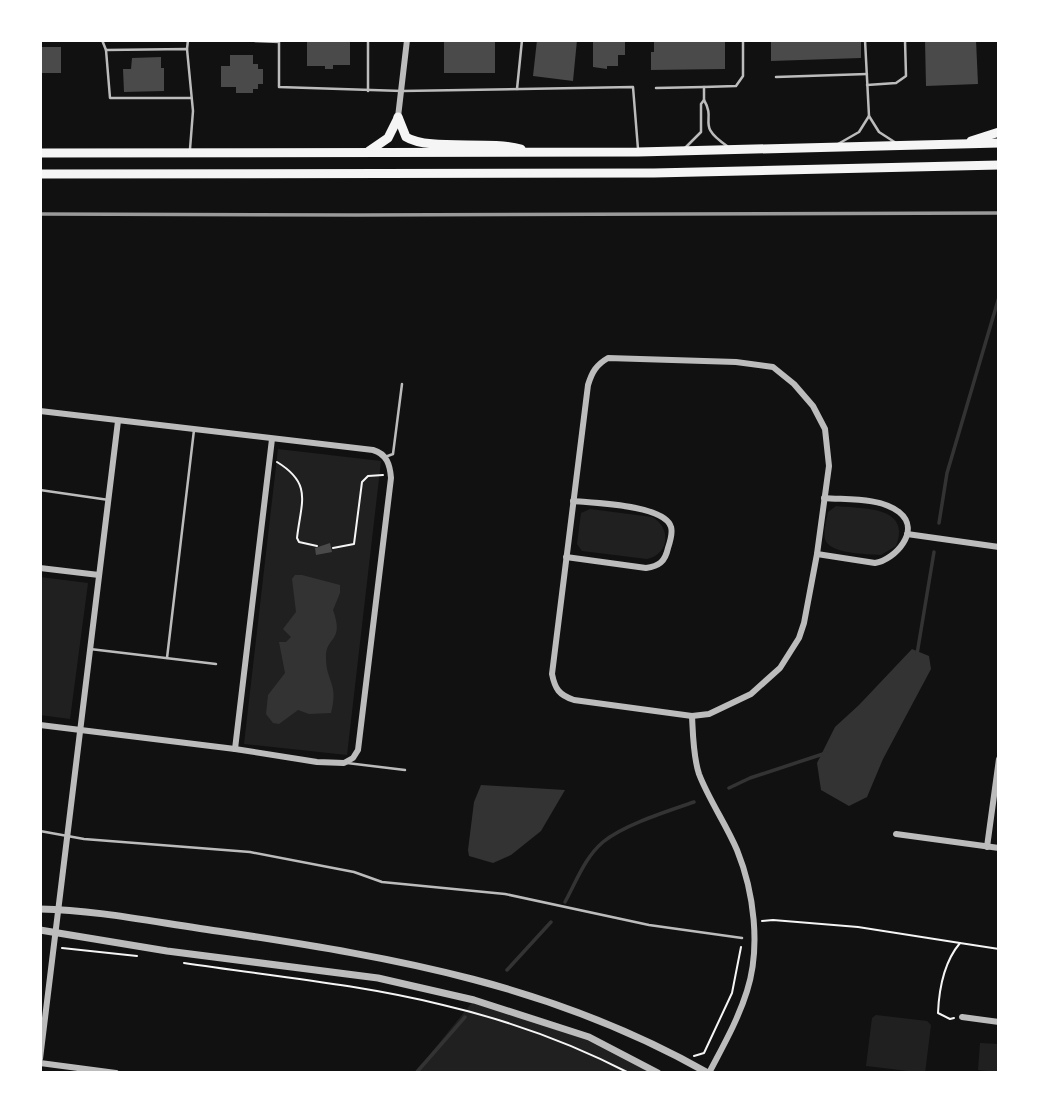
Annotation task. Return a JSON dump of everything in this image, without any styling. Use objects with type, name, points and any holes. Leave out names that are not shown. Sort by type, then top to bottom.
[{"type":"main road","points":[[398,117],[406,137],[420,143],[505,145],[532,152]]},
{"type":"main road","points":[[368,152],[388,138],[398,117]]},
{"type":"main road","points":[[960,144],[999,132]]},
{"type":"main road","points":[[40,153],[638,152],[999,143]]},
{"type":"main road","points":[[40,174],[654,173],[999,165]]},
{"type":"street","points":[[398,117],[407,40]]},
{"type":"street","points":[[608,358],[736,362],[773,367],[794,384],[813,406],[825,429],[829,466],[824,498],[804,623],[799,638],[780,668],[763,685],[733,704],[709,714],[692,716],[574,700],[563,696],[555,688],[552,674],[588,385],[599,363],[608,358]]},
{"type":"street","points":[[40,411],[373,450],[385,457],[391,472],[358,750],[353,758],[344,762],[317,761],[40,725]]},
{"type":"street","points":[[116,1073],[40,1061],[118,421]]},
{"type":"street","points":[[235,749],[272,439]]},
{"type":"street","points":[[817,554],[874,563],[884,562],[904,544],[907,534],[900,512],[888,506],[874,502],[824,498]]},
{"type":"street","points":[[566,557],[646,568],[657,566],[666,558],[670,541],[671,526],[664,516],[651,510],[573,501]]},
{"type":"street","points":[[907,534],[999,547]]},
{"type":"street","points":[[40,568],[99,575]]},
{"type":"street","points":[[40,909],[59,909],[368,954],[453,972],[592,1016],[708,1073],[737,1019],[748,989],[753,958],[752,922],[750,892],[737,851],[699,773],[692,716]]},
{"type":"street","points":[[987,847],[999,759]]},
{"type":"street","points":[[896,834],[999,848]]},
{"type":"street","points":[[40,930],[167,951],[379,978],[474,1000],[589,1037],[658,1073]]},
{"type":"street","points":[[962,1017],[999,1022]]},
{"type":"lane","points":[[102,40],[106,50],[110,97],[191,99]]},
{"type":"lane","points":[[188,40],[192,111],[190,152]]},
{"type":"lane","points":[[368,40],[368,91]]},
{"type":"lane","points":[[517,89],[522,40]]},
{"type":"lane","points":[[656,88],[736,86],[743,76],[743,40]]},
{"type":"lane","points":[[865,40],[869,116],[879,132],[902,146]]},
{"type":"lane","points":[[867,85],[896,83],[906,76],[905,40]]},
{"type":"lane","points":[[255,41],[279,42],[279,87],[368,91],[633,87],[638,152]]},
{"type":"lane","points":[[106,50],[187,49]]},
{"type":"lane","points":[[776,77],[867,74]]},
{"type":"lane","points":[[681,151],[701,132],[704,87]]},
{"type":"lane","points":[[704,100],[707,103],[709,130],[715,138],[733,150]]},
{"type":"lane","points":[[831,147],[859,132],[869,116]]},
{"type":"lane","points":[[385,457],[393,454],[402,384]]},
{"type":"lane","points":[[167,658],[194,430]]},
{"type":"lane","points":[[40,490],[109,500]]},
{"type":"lane","points":[[90,649],[216,664]]},
{"type":"lane","points":[[344,762],[405,770]]},
{"type":"lane","points":[[40,831],[84,839],[250,852],[354,872],[382,882],[505,894],[649,925],[742,937]]},
{"type":"path","points":[[270,459],[299,479],[302,488],[297,538],[299,542],[317,546]]},
{"type":"path","points":[[334,548],[354,544],[362,482],[368,476],[382,476],[391,472]]},
{"type":"path","points":[[752,922],[773,920],[858,927],[999,948]]},
{"type":"path","points":[[690,1063],[694,1056],[704,1053],[732,993],[742,937]]},
{"type":"path","points":[[960,943],[952,952],[939,990],[938,1013],[950,1019],[962,1017]]},
{"type":"path","points":[[55,947],[146,958]]},
{"type":"path","points":[[173,962],[312,981],[443,1005],[527,1030],[629,1073]]},
{"type":"shaded area","points":[[278,449],[381,461],[347,755],[244,744]]},
{"type":"shaded area","points":[[836,506],[870,509],[891,516],[897,523],[899,533],[896,546],[881,555],[833,548],[825,539],[824,532],[828,512]]},
{"type":"shaded area","points":[[590,509],[652,517],[658,521],[665,533],[664,546],[655,556],[647,559],[582,551],[577,544],[581,513]]},
{"type":"shaded area","points":[[295,575],[340,585],[340,593],[333,610],[336,634],[328,646],[326,658],[334,695],[331,713],[309,714],[298,710],[279,724],[273,723],[266,714],[268,695],[285,673],[279,642],[286,642],[291,637],[283,629],[296,612],[292,579]]},
{"type":"shaded area","points":[[40,577],[88,583],[70,719],[40,715]]},
{"type":"shaded area","points":[[912,649],[929,656],[931,669],[883,759],[867,797],[849,806],[821,790],[817,763],[835,727]]},
{"type":"shaded area","points":[[481,785],[565,790],[541,831],[511,855],[493,863],[469,856],[468,850],[474,802]]},
{"type":"shaded area","points":[[474,1000],[589,1037],[658,1073],[415,1073]]},
{"type":"shaded area","points":[[876,1015],[927,1021],[931,1025],[925,1073],[866,1066],[872,1018]]},
{"type":"shaded area","points":[[980,1043],[999,1044],[997,1072],[978,1070]]},
{"type":"building","points":[[307,40],[350,40],[350,65],[333,65],[333,69],[307,66]]},
{"type":"building","points":[[444,40],[495,40],[495,73],[444,73]]},
{"type":"building","points":[[537,40],[577,40],[573,81],[533,76]]},
{"type":"building","points":[[593,40],[625,40],[625,55],[618,55],[618,66],[607,66],[607,69],[593,67]]},
{"type":"building","points":[[654,40],[725,40],[725,69],[651,70]]},
{"type":"building","points":[[771,40],[861,40],[861,58],[771,61]]},
{"type":"building","points":[[925,40],[976,40],[978,84],[926,86]]},
{"type":"building","points":[[40,47],[61,47],[61,73],[40,73]]},
{"type":"building","points":[[230,55],[253,55],[253,64],[258,64],[258,69],[263,69],[263,84],[258,84],[258,89],[253,89],[253,93],[236,93],[236,87],[221,87],[221,66],[230,66]]},
{"type":"building","points":[[161,57],[164,91],[124,92],[123,69],[131,69],[132,58]]},
{"type":"building","points":[[330,543],[332,552],[316,555],[315,548]]},
{"type":"waterway","points":[[939,523],[947,473],[999,297]]},
{"type":"waterway","points":[[917,654],[934,552]]},
{"type":"waterway","points":[[729,788],[750,778],[826,753]]},
{"type":"waterway","points":[[565,902],[586,862],[603,842],[634,824],[694,802]]},
{"type":"waterway","points":[[507,970],[551,922]]},
{"type":"waterway","points":[[416,1073],[465,1017]]},
{"type":"railway","points":[[40,214],[999,213]]}]
